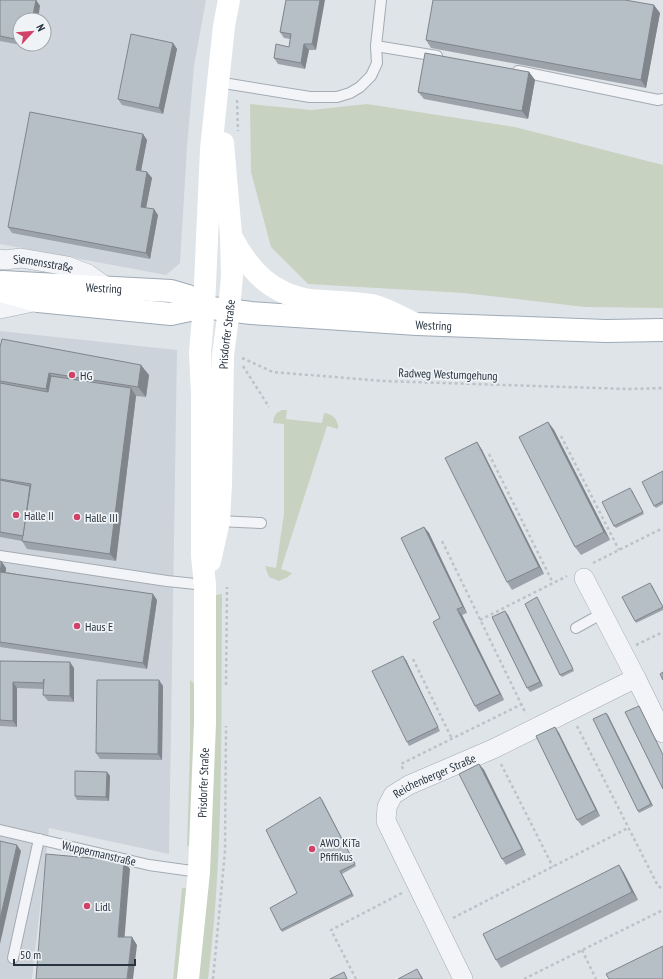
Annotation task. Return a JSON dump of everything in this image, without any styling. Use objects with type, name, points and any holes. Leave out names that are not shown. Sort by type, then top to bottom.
[{"type":"main road","name":"Prisdorfer Straße","points":[[210,520],[200,352],[204,307],[211,149],[217,82],[229,0]]},
{"type":"main road","name":"Prisdorfer Straße","points":[[188,979],[199,872],[204,723],[205,586],[202,556],[210,520],[221,484],[223,355],[232,276],[231,235],[217,82]]},
{"type":"main road","points":[[231,235],[239,251],[249,265],[266,282],[286,294],[309,300],[372,305],[417,324]]},
{"type":"main road","name":"Westring","points":[[0,282],[171,291],[188,296],[204,307]]},
{"type":"main road","name":"Westring","points":[[0,291],[38,301],[171,314],[204,307],[417,324],[606,331],[663,330]]},
{"type":"street","name":"Siemensstraße","points":[[3,259],[21,258],[67,266],[88,274],[106,288]]},
{"type":"street","points":[[0,309],[38,301]]},
{"type":"street","points":[[584,578],[663,733]]},
{"type":"street","name":"Reichenberger Straße","points":[[463,979],[386,821],[387,807],[393,795],[409,784],[493,749],[636,678]]},
{"type":"lane","points":[[217,82],[310,97],[337,97],[350,93],[360,87],[371,76],[377,63],[376,46],[381,0]]},
{"type":"lane","points":[[376,46],[447,58]]},
{"type":"lane","points":[[506,69],[663,100]]},
{"type":"lane","points":[[210,520],[261,523]]},
{"type":"lane","points":[[0,556],[205,586]]},
{"type":"lane","points":[[576,628],[603,614]]},
{"type":"lane","name":"Wuppermanstraße","points":[[0,830],[149,865],[199,872]]},
{"type":"lane","points":[[13,958],[39,839]]},
{"type":"path","name":"Radweg Westumgehung","points":[[236,356],[273,372],[382,381],[628,389],[663,388]]},
{"type":"path","points":[[240,362],[269,407]]},
{"type":"path","points":[[561,436],[619,550]]},
{"type":"path","points":[[488,454],[553,583]]},
{"type":"path","points":[[442,541],[534,729]]},
{"type":"path","points":[[226,691],[227,587]]},
{"type":"path","points":[[623,652],[663,632]]},
{"type":"path","points":[[413,659],[452,739]]},
{"type":"path","points":[[409,784],[401,764],[522,704]]},
{"type":"path","points":[[569,711],[658,886],[663,889]]},
{"type":"path","points":[[212,979],[225,851],[226,722]]},
{"type":"path","points":[[493,749],[553,867]]},
{"type":"path","points":[[438,926],[628,828]]},
{"type":"path","points":[[356,979],[331,930],[417,886]]},
{"type":"path","points":[[524,979],[663,910]]},
{"type":"path","points":[[582,950],[596,979]]},
{"type":"shaded area","points":[[0,0],[206,0],[194,66],[187,147],[180,263],[166,275],[0,244]]},
{"type":"shaded area","points":[[0,331],[177,350],[169,854],[49,828],[32,979],[0,979]]},
{"type":"green space","points":[[250,104],[311,110],[367,104],[515,127],[663,165],[663,308],[585,307],[464,293],[308,284],[271,247],[251,172]]},
{"type":"green space","points":[[282,410],[287,410],[286,419],[322,423],[324,413],[333,416],[338,423],[338,429],[327,426],[281,569],[292,573],[288,577],[279,581],[269,577],[265,566],[276,568],[284,514],[284,424],[273,423],[275,415]]},
{"type":"green space","points":[[222,594],[221,786],[217,883],[208,979],[196,979],[216,595]]},
{"type":"green space","points":[[190,680],[197,686],[193,841],[187,847],[190,748]]},
{"type":"green space","points":[[182,888],[186,888],[181,979],[173,979]]},
{"type":"building","points":[[0,0],[36,0],[34,12],[12,12],[12,38],[0,36]]},
{"type":"building","points":[[286,0],[320,0],[312,44],[304,44],[301,63],[274,58],[276,44],[289,47],[291,34],[280,32]]},
{"type":"building","points":[[433,0],[625,0],[654,5],[641,80],[426,40]]},
{"type":"building","points":[[131,34],[173,43],[159,108],[118,99]]},
{"type":"building","points":[[425,53],[529,72],[522,111],[418,92]]},
{"type":"building","points":[[30,112],[143,134],[136,170],[147,172],[141,207],[154,209],[146,253],[8,227]]},
{"type":"building","name":"HG","points":[[2,339],[141,365],[138,387],[49,373],[46,389],[0,381],[0,347]]},
{"type":"building","points":[[51,376],[131,388],[110,554],[22,541],[31,484],[0,479],[0,383],[48,392]]},
{"type":"building","points":[[548,422],[604,532],[575,547],[519,437]]},
{"type":"building","points":[[477,442],[539,567],[507,582],[445,458]]},
{"type":"building","points":[[663,471],[663,501],[654,506],[642,482]]},
{"type":"building","name":"Halle II","points":[[0,480],[30,486],[23,536],[0,532]]},
{"type":"building","points":[[630,488],[643,512],[614,526],[602,502]]},
{"type":"building","points":[[424,527],[463,607],[457,609],[500,694],[475,706],[433,622],[440,618],[401,538]]},
{"type":"building","points":[[0,561],[2,562],[0,572]]},
{"type":"building","name":"Haus E","points":[[0,572],[153,594],[143,663],[0,642]]},
{"type":"building","points":[[650,583],[663,607],[635,621],[622,597]]},
{"type":"building","points":[[537,597],[573,669],[560,675],[525,604]]},
{"type":"building","points":[[505,611],[540,682],[527,688],[492,617]]},
{"type":"building","points":[[403,656],[438,727],[407,742],[372,671]]},
{"type":"building","points":[[0,661],[70,662],[70,696],[43,695],[44,679],[43,683],[13,682],[13,721],[0,720]]},
{"type":"building","points":[[663,672],[663,680],[660,674]]},
{"type":"building","points":[[97,680],[159,680],[158,754],[96,753]]},
{"type":"building","points":[[639,706],[663,755],[663,789],[625,712]]},
{"type":"building","points":[[606,713],[651,804],[638,811],[593,719]]},
{"type":"building","points":[[555,727],[596,810],[577,820],[536,736]]},
{"type":"building","points":[[479,764],[522,849],[502,859],[459,774]]},
{"type":"building","points":[[75,771],[107,772],[106,797],[75,796]]},
{"type":"building","name":"AWO KiTa Pfiffikus","points":[[320,797],[355,864],[340,871],[352,894],[281,930],[270,908],[297,893],[266,830]]},
{"type":"building","points":[[0,841],[17,845],[0,919]]},
{"type":"building","name":"Lidl","points":[[46,854],[124,861],[118,937],[132,937],[127,979],[36,979]]},
{"type":"building","points":[[619,865],[632,892],[496,960],[483,934]]},
{"type":"building","points":[[663,946],[663,979],[609,979],[606,974]]},
{"type":"building","points":[[417,969],[422,979],[398,979]]},
{"type":"building","points":[[344,972],[347,979],[330,979]]},
{"type":"place","name":"HG","points":[[72,375]]},
{"type":"place","name":"Halle II","points":[[16,515]]},
{"type":"place","name":"Halle III","points":[[77,517]]},
{"type":"place","name":"Haus E","points":[[77,626]]},
{"type":"place","name":"AWO KiTa Pfiffikus","points":[[312,849]]},
{"type":"place","name":"Lidl","points":[[87,906]]}]
